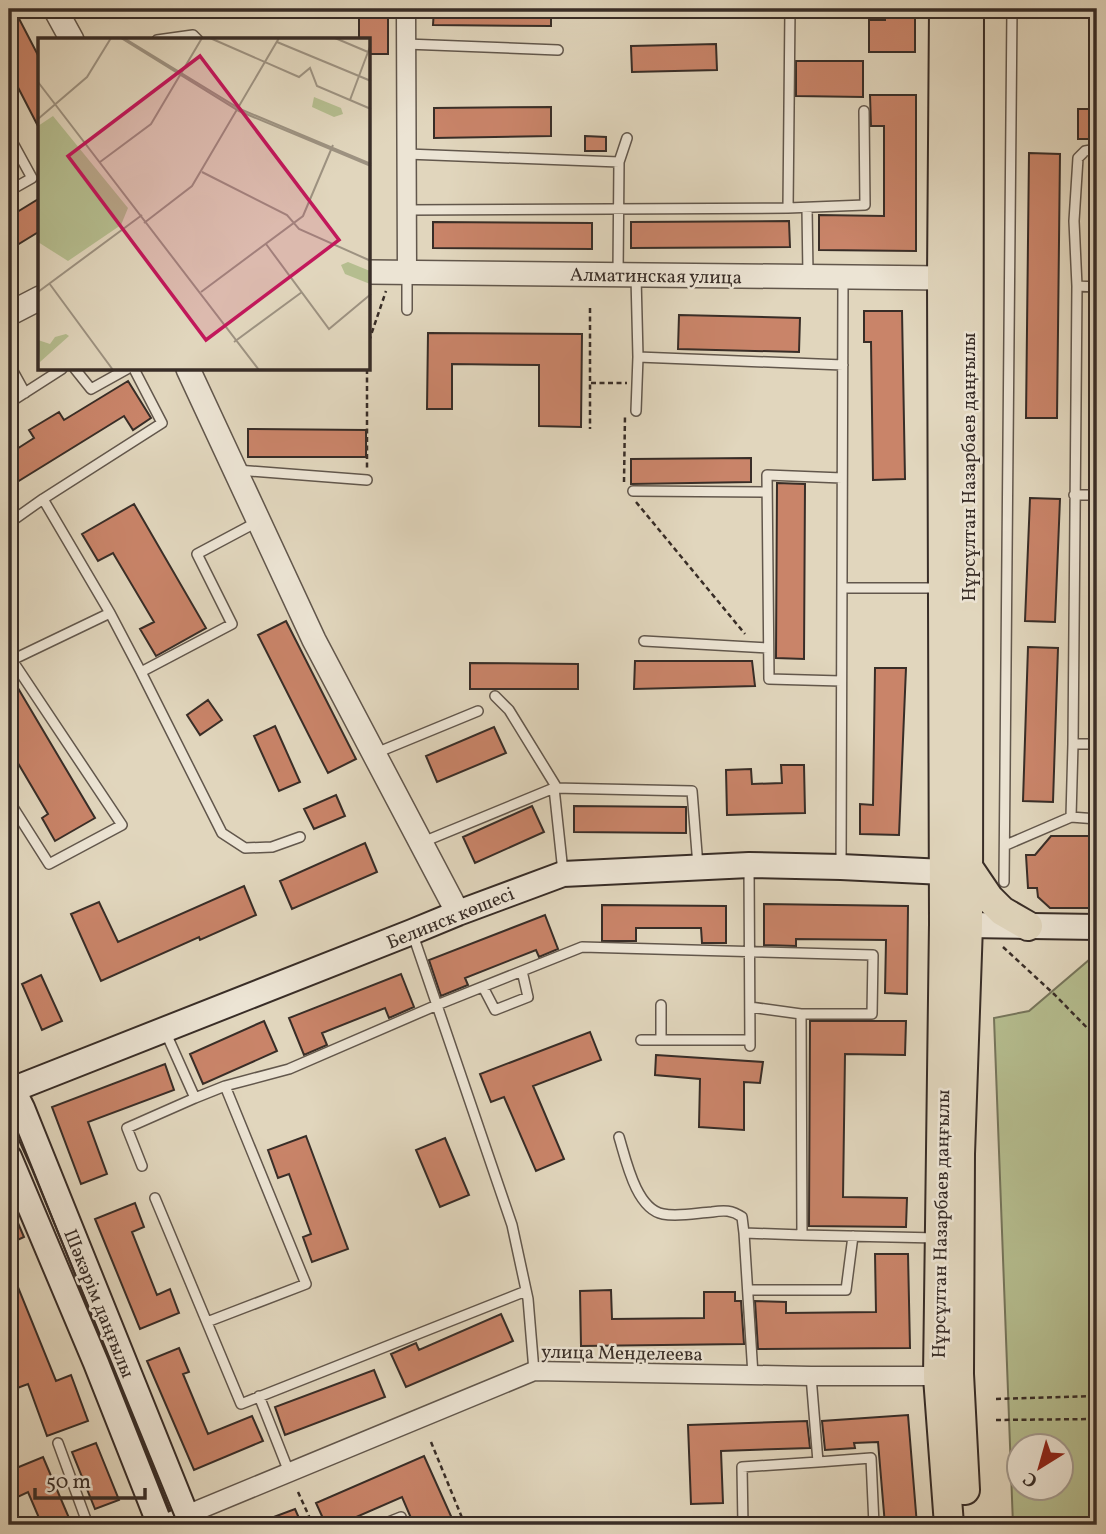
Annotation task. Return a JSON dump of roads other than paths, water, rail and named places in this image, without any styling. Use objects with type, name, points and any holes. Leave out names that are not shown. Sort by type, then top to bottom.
[{"type":"main road","name":"Нұрсұлтан Назарбаев даңғылы","points":[[944,9],[956,278],[960,871],[939,1238],[949,1376],[967,1525]]},
{"type":"main road","name":"Нұрсұлтан Назарбаев даңғылы","points":[[960,871],[943,588],[969,9]]},
{"type":"main road","name":"Белинск көшесі","points":[[10,1087],[563,874],[749,865],[915,872],[960,871]]},
{"type":"main road","points":[[960,871],[1002,911],[1028,926]]},
{"type":"main road","name":"Нұрсұлтан Назарбаев даңғылы","points":[[949,1525],[949,1376],[960,1154],[956,924]]},
{"type":"main road","points":[[956,924],[999,935],[1028,926],[1097,927]]},
{"type":"main road","name":"Шәкәрім даңғылы","points":[[10,1087],[188,1520]]},
{"type":"main road","name":"Шәкәрім даңғылы","points":[[9,1157],[92,1352],[161,1525]]},
{"type":"street","points":[[55,9],[71,38]]},
{"type":"street","points":[[406,9],[407,272]]},
{"type":"street","name":"Алматинская улица","points":[[371,272],[956,278]]},
{"type":"street","points":[[10,312],[38,299]]},
{"type":"street","points":[[189,371],[314,640],[458,913]]},
{"type":"street","name":"улица Менделеева","points":[[161,1525],[188,1520],[289,1472],[534,1371],[949,1376]]},
{"type":"lane","points":[[788,208],[790,9]]},
{"type":"lane","points":[[1004,882],[1012,9]]},
{"type":"lane","points":[[171,38],[193,35],[196,38]]},
{"type":"lane","points":[[407,44],[558,50]]},
{"type":"lane","points":[[407,210],[807,208],[865,205],[864,111]]},
{"type":"lane","points":[[9,136],[32,178],[9,191]]},
{"type":"lane","points":[[627,138],[619,162],[618,209],[638,357],[636,411]]},
{"type":"lane","points":[[1071,817],[1077,286],[1074,221],[1078,158],[1085,151],[1097,149]]},
{"type":"lane","points":[[407,154],[619,162]]},
{"type":"lane","points":[[807,208],[808,276]]},
{"type":"lane","points":[[407,272],[407,310]]},
{"type":"lane","points":[[841,867],[843,277]]},
{"type":"lane","points":[[1077,286],[1097,286]]},
{"type":"lane","points":[[638,357],[843,365]]},
{"type":"lane","points":[[9,365],[25,393]]},
{"type":"lane","points":[[9,403],[59,371]]},
{"type":"lane","points":[[77,371],[91,389],[123,371]]},
{"type":"lane","points":[[9,523],[162,423],[135,371]]},
{"type":"lane","points":[[235,470],[367,480]]},
{"type":"lane","points":[[841,681],[769,679],[767,475],[842,478]]},
{"type":"lane","points":[[630,493],[767,492]]},
{"type":"lane","points":[[1074,495],[1097,495]]},
{"type":"lane","points":[[43,499],[110,613],[222,833],[244,848],[272,847],[300,837]]},
{"type":"lane","points":[[141,672],[232,624],[197,554],[259,521]]},
{"type":"lane","points":[[842,588],[943,588]]},
{"type":"lane","points":[[9,801],[49,864],[122,825],[10,658],[110,613]]},
{"type":"lane","points":[[644,641],[768,648]]},
{"type":"lane","points":[[495,696],[509,710],[556,788],[563,874]]},
{"type":"lane","points":[[374,754],[478,711]]},
{"type":"lane","points":[[1073,744],[1097,744]]},
{"type":"lane","points":[[421,842],[556,788],[692,792],[698,867]]},
{"type":"lane","points":[[1006,845],[1071,817],[1097,819]]},
{"type":"lane","points":[[641,1040],[750,1043],[749,865]]},
{"type":"lane","points":[[412,932],[512,1225],[526,1290],[534,1371]]},
{"type":"lane","points":[[142,1166],[127,1128],[225,1086],[289,1069],[437,1005],[582,947],[873,955],[872,1014],[801,1014],[750,1007]]},
{"type":"lane","points":[[483,986],[495,1010],[528,997],[522,971]]},
{"type":"lane","points":[[661,1005],[661,1040]]},
{"type":"lane","points":[[801,1014],[802,1235]]},
{"type":"lane","points":[[165,1029],[195,1098]]},
{"type":"lane","points":[[207,1322],[306,1284],[225,1086]]},
{"type":"lane","points":[[619,1138],[635,1189],[649,1206],[661,1214],[723,1210],[735,1212],[742,1217],[753,1374]]},
{"type":"lane","points":[[155,1198],[241,1404],[526,1290]]},
{"type":"lane","points":[[744,1233],[939,1238]]},
{"type":"lane","points":[[748,1290],[846,1290],[853,1236]]},
{"type":"lane","points":[[811,1376],[818,1462]]},
{"type":"lane","points":[[259,1396],[289,1472]]},
{"type":"lane","points":[[58,1443],[88,1525]]},
{"type":"lane","points":[[743,1525],[742,1466],[871,1458],[874,1525]]},
{"type":"lane","points":[[381,1525],[401,1517],[404,1525]]},
{"type":"tram line","points":[[9,1118],[178,1525]]}]
